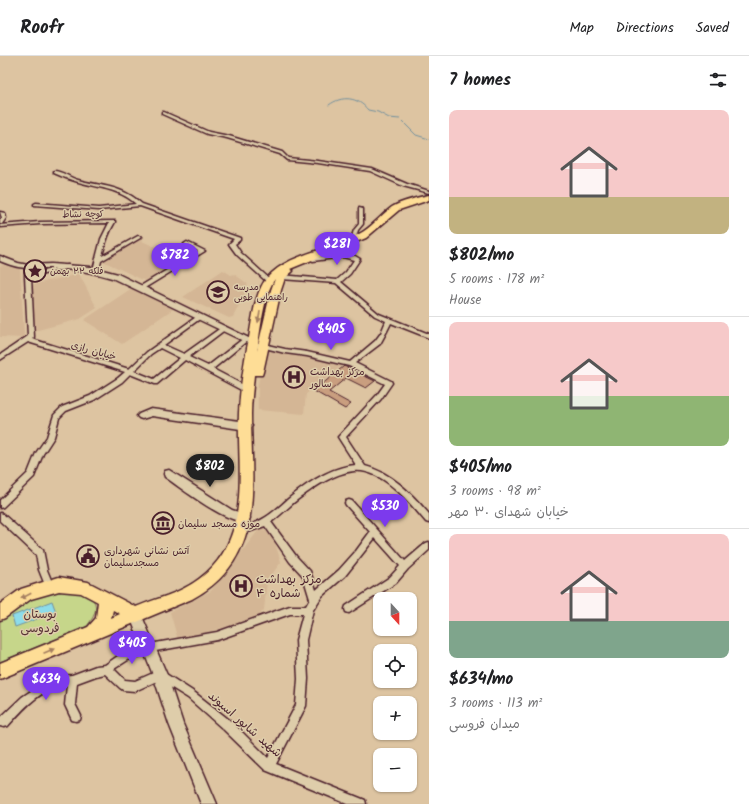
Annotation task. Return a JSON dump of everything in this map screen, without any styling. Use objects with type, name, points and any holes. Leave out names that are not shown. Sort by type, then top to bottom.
[{"type":"main road","points":[[247,426],[252,416],[254,343],[282,277],[289,270],[372,230],[396,208],[429,197]]},
{"type":"main road","points":[[0,671],[135,614],[188,595],[214,576],[233,551],[244,518],[248,466],[247,426],[245,414],[247,390],[254,343],[267,285],[284,268],[363,241],[380,231],[404,212],[429,202]]},
{"type":"main road","points":[[267,285],[276,290]]},
{"type":"main road","points":[[0,613],[26,594],[58,584],[83,587],[135,614]]},
{"type":"main road","points":[[93,632],[103,622],[106,610],[105,598]]},
{"type":"street","points":[[163,113],[208,133],[228,137],[281,153],[287,159],[371,170],[405,185],[429,192]]},
{"type":"street","points":[[56,172],[67,179],[125,193],[135,199],[140,205]]},
{"type":"street","points":[[36,204],[99,209],[140,205],[238,239],[232,244],[267,285]]},
{"type":"street","points":[[353,240],[356,230],[361,224],[361,209]]},
{"type":"street","points":[[0,212],[4,218],[0,223]]},
{"type":"street","name":"کوچه نشاط","points":[[0,226],[40,223],[113,222],[106,230],[100,260],[96,270]]},
{"type":"street","points":[[100,260],[140,237]]},
{"type":"street","points":[[141,288],[202,251],[187,244]]},
{"type":"street","points":[[309,260],[353,255],[357,259],[348,273],[338,282]]},
{"type":"street","points":[[0,258],[16,265],[28,267],[68,267],[96,270],[115,276],[254,343],[285,351],[307,354],[351,364],[389,383],[379,397],[342,437],[362,468]]},
{"type":"street","points":[[0,358],[31,337],[28,267]]},
{"type":"street","points":[[28,276],[68,267]]},
{"type":"street","points":[[282,277],[338,282],[377,315],[429,336]]},
{"type":"street","points":[[0,505],[31,475],[40,453],[50,437],[56,417],[64,409],[92,398],[120,380],[149,352],[199,317]]},
{"type":"street","points":[[351,364],[358,356],[376,345],[384,333],[389,320]]},
{"type":"street","points":[[185,357],[224,328]]},
{"type":"street","name":"خیابان رازی","points":[[27,339],[54,349],[132,370],[155,382],[185,357]]},
{"type":"street","points":[[210,369],[254,343]]},
{"type":"street","points":[[160,345],[210,369],[247,390]]},
{"type":"street","points":[[142,416],[151,412],[247,426]]},
{"type":"street","points":[[240,532],[266,521],[298,496],[327,477],[346,470],[362,468],[376,473],[392,482],[429,520]]},
{"type":"street","points":[[168,474],[230,514],[244,518]]},
{"type":"street","points":[[349,502],[405,566]]},
{"type":"street","points":[[0,516],[40,553],[43,570],[50,587]]},
{"type":"street","points":[[266,521],[293,559],[307,574],[314,598]]},
{"type":"street","points":[[269,766],[301,706],[304,679],[301,640],[309,610],[314,598],[346,568],[375,532]]},
{"type":"street","points":[[349,609],[393,580],[405,566],[429,545]]},
{"type":"street","points":[[4,722],[27,699],[48,686],[107,669],[125,656],[150,648],[217,636],[290,610],[309,610]]},
{"type":"street","points":[[135,614],[150,648],[176,724],[209,804]]},
{"type":"street","points":[[107,669],[123,685],[135,686],[160,676]]},
{"type":"street","name":"شهید شاپور اسیوند","points":[[160,676],[192,695],[228,726],[269,766],[360,804]]},
{"type":"street","points":[[72,680],[70,705],[76,716]]},
{"type":"shaded area","points":[[140,240],[183,260],[145,281],[103,261]]},
{"type":"shaded area","points":[[3,265],[20,269],[23,338],[0,337],[0,266]]},
{"type":"shaded area","name":"مدرسه راهنمایی طوبی","points":[[223,270],[231,275],[234,274],[248,284],[246,286],[248,288],[233,317],[229,318],[183,297]]},
{"type":"shaded area","points":[[79,274],[97,308],[80,319],[34,331],[31,285]]},
{"type":"shaded area","points":[[132,288],[173,309],[122,344],[84,320]]},
{"type":"shaded area","name":"مرکز بهداشت سالور","points":[[265,350],[304,354],[344,364],[306,394],[304,414],[258,410],[258,385]]},
{"type":"shaded area","name":"مرکز بهداشت شماره ۴","points":[[261,527],[273,537],[281,562],[267,581],[264,610],[256,619],[178,640],[170,612],[211,591]]},
{"type":"green space","name":"بوستان فردوسی","points":[[59,590],[81,591],[92,598],[96,607],[95,612],[86,627],[0,662],[0,620],[28,600]]},
{"type":"water","points":[[52,601],[56,612],[15,627],[12,616]]},
{"type":"building","points":[[344,366],[375,381],[366,388],[346,378],[329,392],[351,404],[345,409],[314,391]]},
{"type":"waterway","points":[[329,105],[344,99],[355,100],[360,102],[368,110],[378,112],[389,118],[400,119],[416,135],[429,139]]},
{"type":"place","name":"فلکه ۲۲ بهمن","points":[[35,271]]},
{"type":"place","name":"مدرسه راهنمایی طوبی","points":[[218,292]]},
{"type":"place","name":"مرکز بهداشت سالور","points":[[294,377]]},
{"type":"place","name":"موزه مسجد سلیمان","points":[[163,523]]},
{"type":"place","name":"آتش نشانی شهرداری مسجدسلیمان","points":[[88,556]]},
{"type":"place","name":"مرکز بهداشت شماره ۴","points":[[241,586]]}]
